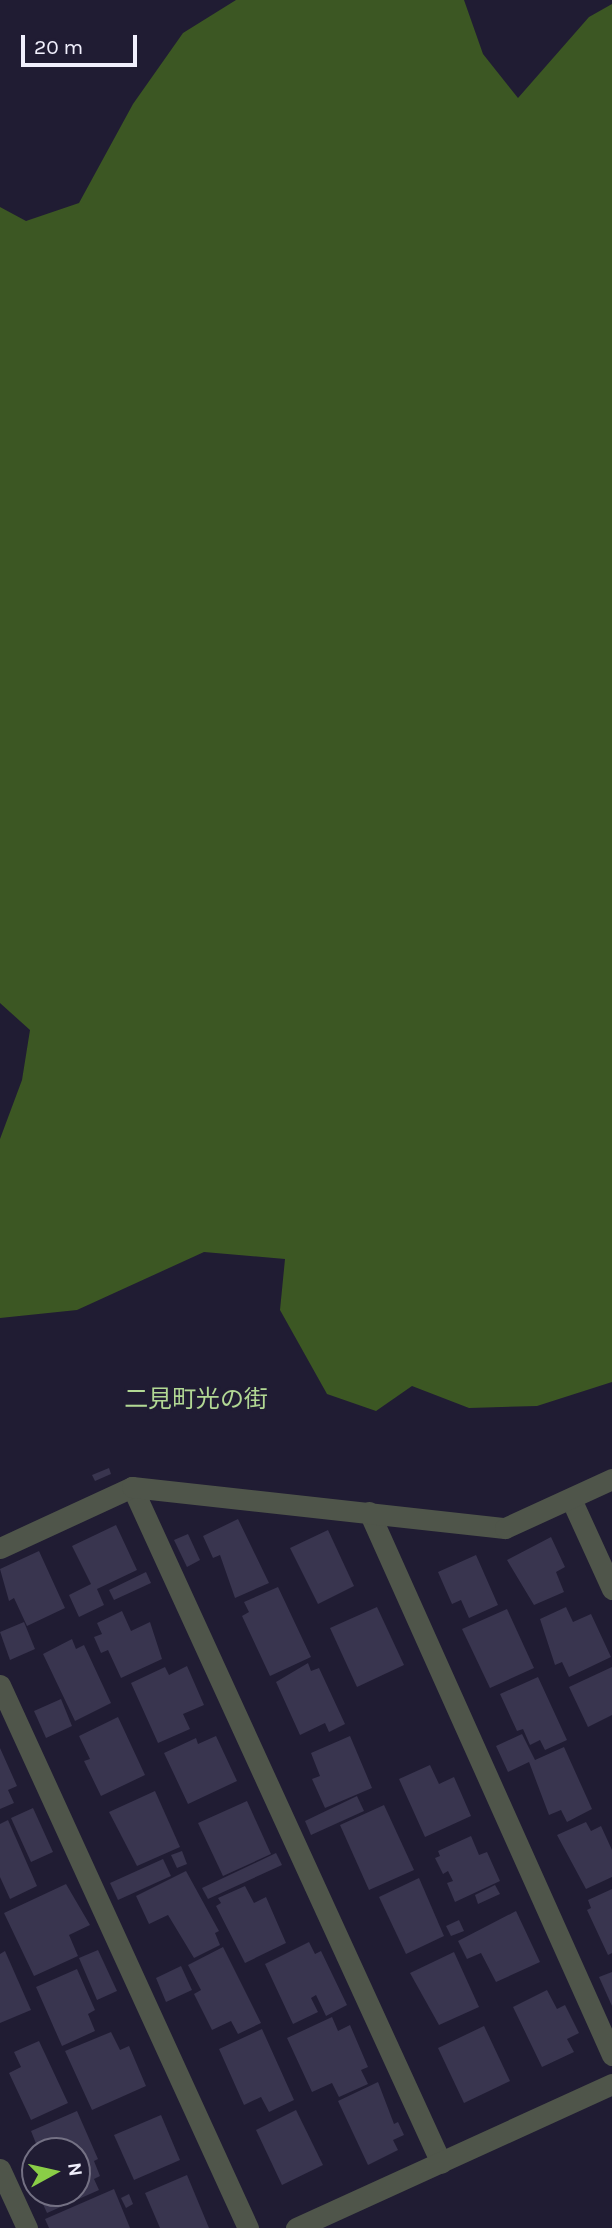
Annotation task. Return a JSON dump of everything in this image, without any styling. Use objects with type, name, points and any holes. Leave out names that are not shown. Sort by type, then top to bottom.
[{"type":"street","points":[[0,1548],[132,1487],[505,1528],[612,1479]]},
{"type":"street","points":[[132,1487],[441,2163]]},
{"type":"street","points":[[571,1499],[612,1589]]},
{"type":"street","points":[[369,1512],[612,2055]]},
{"type":"street","points":[[0,1685],[248,2228]]},
{"type":"street","points":[[296,2228],[612,2084]]},
{"type":"street","points":[[0,2169],[27,2228]]},
{"type":"green space","points":[[236,0],[464,0],[483,54],[518,98],[589,17],[612,4],[612,1382],[537,1406],[469,1408],[412,1386],[376,1411],[327,1394],[280,1310],[285,1259],[204,1252],[77,1310],[0,1318],[0,1139],[22,1080],[30,1030],[0,1003],[0,207],[26,221],[79,203],[133,104],[183,33]]},
{"type":"building","points":[[109,1468],[111,1474],[95,1481],[92,1475]]},
{"type":"building","points":[[238,1519],[269,1583],[235,1598],[220,1555],[213,1558],[203,1536]]},
{"type":"building","points":[[116,1525],[137,1570],[97,1589],[104,1605],[79,1617],[69,1595],[91,1584],[72,1546]]},
{"type":"building","points":[[328,1530],[354,1586],[318,1604],[290,1548]]},
{"type":"building","points":[[188,1534],[200,1560],[187,1567],[174,1540]]},
{"type":"building","points":[[551,1537],[565,1567],[556,1572],[564,1592],[534,1605],[507,1560]]},
{"type":"building","points":[[39,1551],[65,1608],[27,1626],[14,1598],[9,1601],[0,1569]]},
{"type":"building","points":[[476,1555],[498,1605],[469,1618],[461,1600],[452,1604],[438,1572]]},
{"type":"building","points":[[146,1572],[151,1583],[114,1600],[109,1590]]},
{"type":"building","points":[[278,1587],[311,1657],[270,1676],[242,1616],[249,1612],[244,1602]]},
{"type":"building","points":[[377,1607],[404,1665],[357,1687],[330,1628]]},
{"type":"building","points":[[566,1607],[573,1622],[591,1614],[611,1657],[569,1677],[562,1662],[555,1665],[540,1619]]},
{"type":"building","points":[[507,1609],[534,1668],[490,1688],[462,1629]]},
{"type":"building","points":[[122,1611],[131,1631],[150,1622],[162,1659],[121,1678],[108,1650],[101,1653],[94,1637],[102,1634],[97,1623]]},
{"type":"building","points":[[24,1622],[35,1649],[10,1660],[0,1632]]},
{"type":"building","points":[[72,1639],[76,1649],[84,1645],[111,1703],[75,1721],[43,1654]]},
{"type":"building","points":[[308,1663],[311,1671],[319,1668],[345,1724],[329,1732],[325,1723],[300,1735],[276,1682]]},
{"type":"building","points":[[187,1666],[204,1705],[183,1714],[190,1729],[158,1743],[131,1683],[165,1667],[169,1675]]},
{"type":"building","points":[[612,1667],[612,1715],[588,1727],[569,1687]]},
{"type":"building","points":[[538,1677],[567,1740],[545,1750],[540,1740],[530,1745],[523,1729],[517,1731],[500,1694]]},
{"type":"building","points":[[61,1699],[72,1726],[46,1738],[34,1711]]},
{"type":"building","points":[[118,1717],[145,1775],[101,1796],[84,1761],[90,1759],[79,1736]]},
{"type":"building","points":[[522,1734],[535,1760],[564,1747],[592,1809],[567,1822],[561,1810],[549,1815],[529,1762],[508,1772],[496,1746]]},
{"type":"building","points":[[216,1736],[237,1781],[188,1804],[164,1753],[196,1738],[198,1744]]},
{"type":"building","points":[[350,1736],[372,1788],[325,1808],[312,1779],[320,1776],[311,1753]]},
{"type":"building","points":[[0,1748],[17,1786],[8,1790],[14,1803],[0,1809]]},
{"type":"building","points":[[430,1765],[439,1784],[454,1777],[471,1816],[425,1837],[399,1779]]},
{"type":"building","points":[[155,1791],[180,1847],[137,1866],[109,1812]]},
{"type":"building","points":[[357,1796],[364,1811],[311,1835],[305,1821]]},
{"type":"building","points":[[247,1801],[271,1854],[223,1876],[198,1823]]},
{"type":"building","points":[[384,1805],[414,1870],[369,1890],[340,1825]]},
{"type":"building","points":[[33,1808],[53,1852],[31,1862],[11,1818]]},
{"type":"building","points":[[8,1820],[37,1886],[10,1899],[0,1877],[0,1824]]},
{"type":"building","points":[[586,1822],[591,1831],[601,1826],[612,1850],[612,1877],[586,1889],[557,1835]]},
{"type":"building","points":[[471,1836],[479,1855],[487,1852],[500,1881],[455,1902],[447,1883],[453,1881],[448,1871],[443,1874],[435,1858],[440,1856],[438,1851]]},
{"type":"building","points":[[182,1851],[187,1864],[177,1868],[171,1855]]},
{"type":"building","points":[[276,1853],[282,1865],[208,1899],[202,1888]]},
{"type":"building","points":[[163,1859],[171,1876],[118,1900],[110,1883]]},
{"type":"building","points":[[186,1871],[219,1931],[215,1933],[220,1945],[194,1958],[168,1915],[149,1924],[136,1896]]},
{"type":"building","points":[[419,1878],[444,1936],[406,1954],[379,1897]]},
{"type":"building","points":[[66,1884],[90,1925],[69,1935],[78,1956],[34,1976],[4,1913]]},
{"type":"building","points":[[495,1885],[500,1894],[478,1904],[475,1895]]},
{"type":"building","points":[[245,1886],[254,1903],[266,1897],[286,1943],[245,1963],[216,1906],[221,1903],[218,1898]]},
{"type":"building","points":[[612,1889],[612,1953],[608,1955],[587,1910],[591,1908],[588,1900]]},
{"type":"building","points":[[516,1911],[540,1962],[496,1982],[481,1953],[467,1959],[458,1941]]},
{"type":"building","points":[[459,1920],[464,1931],[451,1936],[446,1926]]},
{"type":"building","points":[[309,1942],[315,1954],[321,1951],[347,2005],[326,2016],[316,1995],[311,1998],[318,2012],[293,2024],[265,1964]]},
{"type":"building","points":[[223,1947],[261,2023],[238,2034],[231,2021],[212,2030],[194,1994],[201,1990],[188,1965]]},
{"type":"building","points":[[98,1950],[117,1991],[97,2000],[79,1958]]},
{"type":"building","points":[[5,1951],[31,2010],[0,2023],[0,1954]]},
{"type":"building","points":[[454,1952],[479,2007],[439,2025],[410,1973]]},
{"type":"building","points":[[181,1966],[192,1990],[166,2002],[156,1978]]},
{"type":"building","points":[[77,1969],[95,2010],[88,2014],[95,2031],[62,2046],[36,1987]]},
{"type":"building","points":[[612,1972],[612,2006],[599,1977]]},
{"type":"building","points":[[547,1990],[557,2009],[565,2005],[579,2033],[567,2039],[574,2052],[542,2067],[513,2007]]},
{"type":"building","points":[[332,2017],[338,2031],[350,2025],[368,2067],[361,2070],[368,2084],[339,2097],[332,2083],[312,2092],[287,2038]]},
{"type":"building","points":[[484,2026],[510,2081],[464,2103],[438,2048]]},
{"type":"building","points":[[262,2029],[294,2100],[269,2112],[261,2097],[244,2105],[219,2049]]},
{"type":"building","points":[[111,2032],[120,2050],[129,2046],[146,2086],[92,2110],[65,2051]]},
{"type":"building","points":[[39,2041],[68,2103],[31,2120],[9,2073],[21,2067],[14,2052]]},
{"type":"building","points":[[378,2082],[394,2124],[398,2122],[404,2135],[393,2140],[398,2150],[368,2165],[338,2101]]},
{"type":"building","points":[[296,2110],[323,2165],[282,2185],[256,2130]]},
{"type":"building","points":[[77,2111],[88,2137],[33,2137],[31,2131]]},
{"type":"building","points":[[161,2115],[180,2160],[134,2180],[114,2135]]},
{"type":"building","points":[[91,2143],[98,2159],[94,2161],[100,2176],[94,2179],[99,2190],[91,2194]]},
{"type":"building","points":[[187,2175],[209,2228],[160,2228],[145,2193]]},
{"type":"building","points":[[114,2189],[130,2228],[49,2228],[45,2219],[73,2207],[91,2207],[91,2199]]},
{"type":"building","points":[[129,2194],[133,2204],[126,2208],[121,2198]]},
{"type":"building","points":[[44,2207],[61,2207],[47,2213]]},
{"type":"district","name":"二見町光の街","points":[[196,1400]]}]
